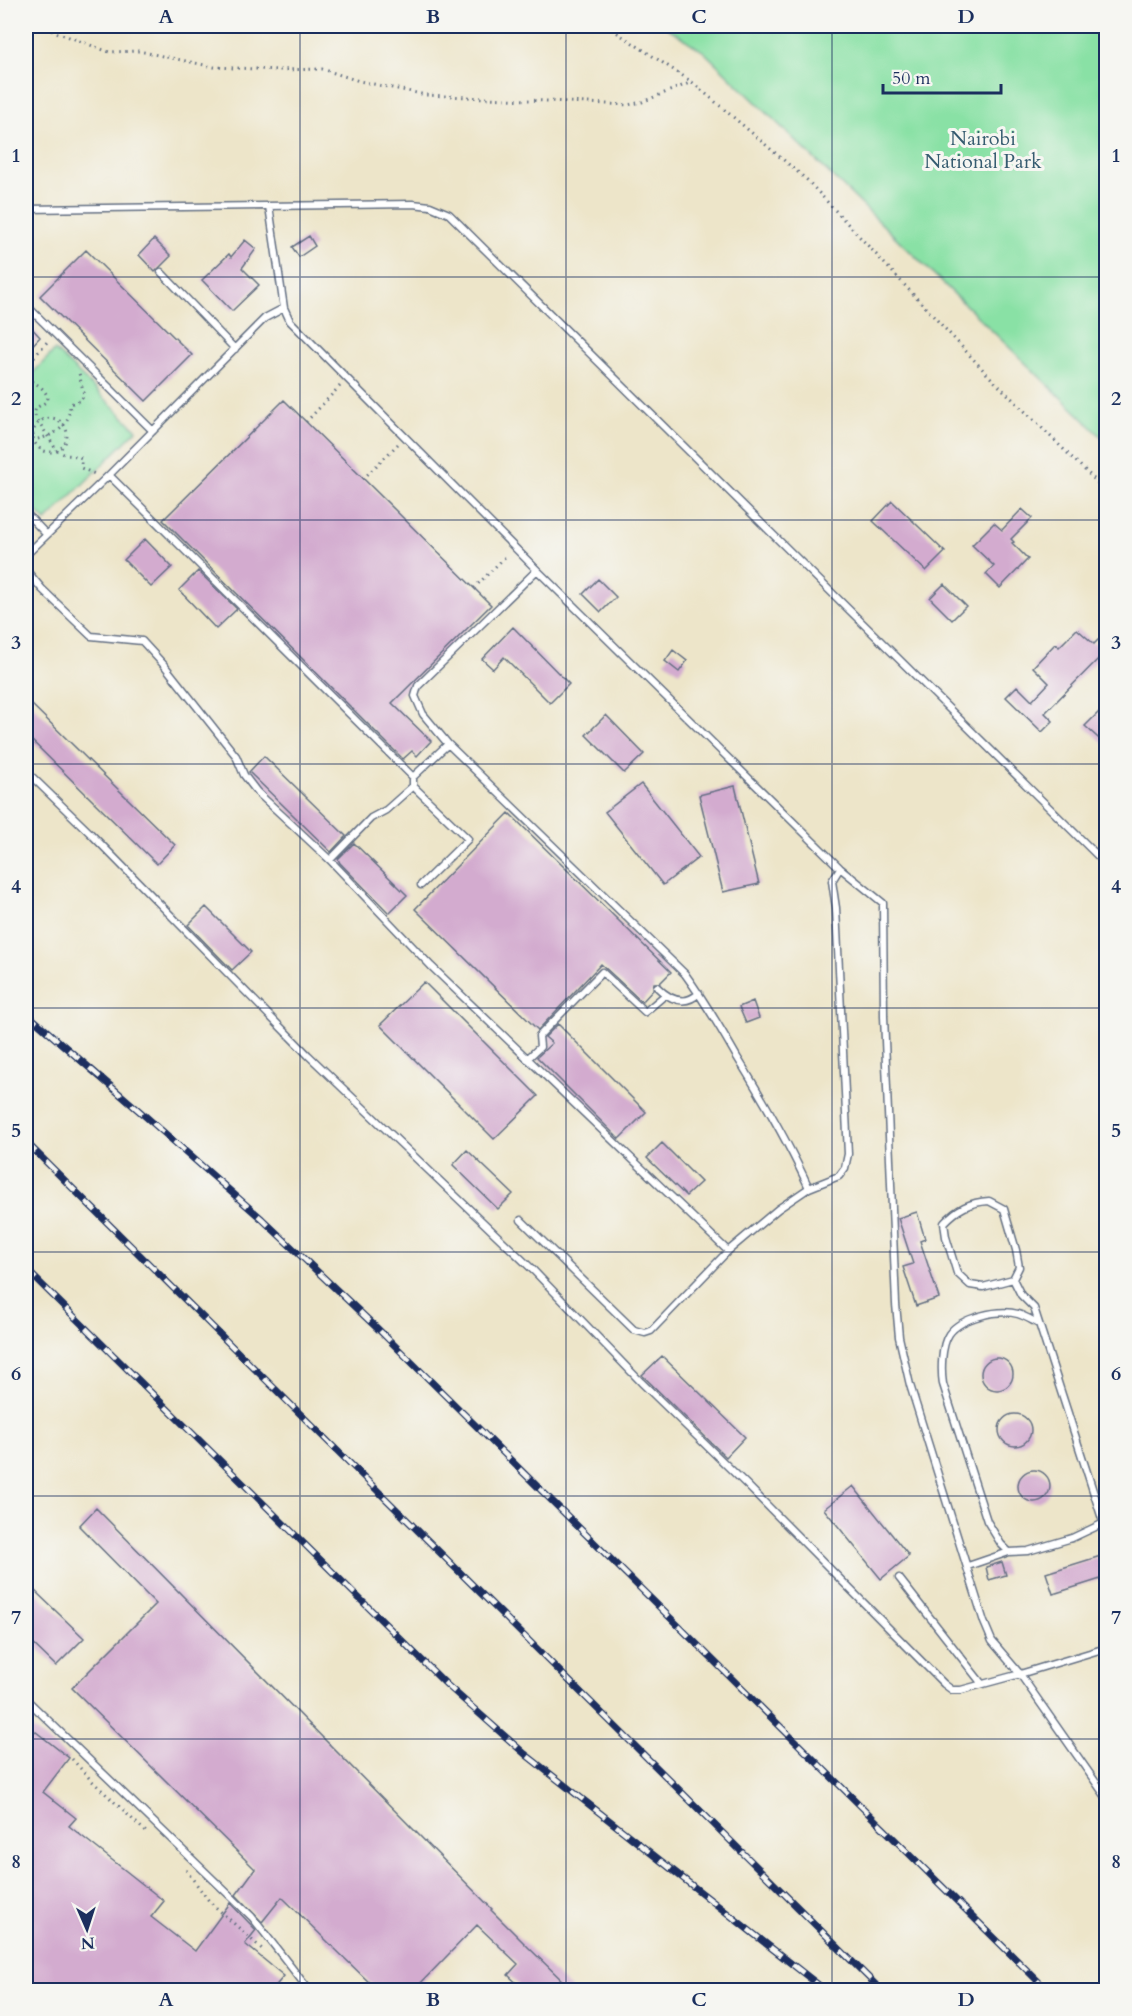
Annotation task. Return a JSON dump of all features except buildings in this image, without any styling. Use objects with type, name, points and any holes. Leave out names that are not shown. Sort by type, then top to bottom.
[{"type":"lane","points":[[26,209],[413,204],[430,206],[449,214],[1107,864]]},
{"type":"lane","points":[[269,206],[284,308],[290,321],[537,570],[840,868],[883,903],[884,1016],[899,1337],[910,1385],[984,1622],[992,1641],[1020,1674],[1107,1797]]},
{"type":"lane","points":[[161,272],[235,349]]},
{"type":"lane","points":[[26,305],[153,431]]},
{"type":"lane","points":[[26,555],[265,318],[284,308]]},
{"type":"lane","points":[[106,478],[413,777]]},
{"type":"lane","points":[[26,513],[46,534]]},
{"type":"lane","points":[[26,570],[42,589],[91,636],[142,641],[164,665],[236,756],[244,775],[257,792],[330,860],[431,966],[728,1251]]},
{"type":"lane","points":[[537,570],[418,686],[415,696],[423,714],[448,744],[685,974],[699,993],[793,1154],[808,1188]]},
{"type":"lane","points":[[330,860],[371,818],[386,810],[412,786],[413,777],[448,744]]},
{"type":"lane","points":[[26,771],[308,1055],[534,1271],[641,1382],[746,1484],[944,1684],[952,1690],[982,1684],[1107,1648]]},
{"type":"lane","points":[[412,786],[468,838],[421,885]]},
{"type":"lane","points":[[521,1220],[634,1330],[645,1333],[651,1331],[728,1251],[778,1209],[808,1188],[840,1176],[845,1168],[848,1154],[836,908],[832,881],[840,868]]},
{"type":"lane","points":[[527,1059],[540,1047],[539,1036],[602,972],[645,1012],[665,995]]},
{"type":"lane","points":[[657,987],[665,995],[679,1001],[693,999],[699,993]]},
{"type":"lane","points":[[1013,1279],[983,1287],[970,1284],[957,1274],[946,1238],[945,1223],[954,1212],[975,1202],[989,1201],[1004,1209],[1016,1250],[1018,1267],[1013,1279],[1021,1295],[1034,1308],[1040,1324],[1107,1531]]},
{"type":"lane","points":[[1009,1552],[1001,1544],[987,1521],[943,1384],[940,1365],[949,1334],[969,1320],[997,1312],[1020,1314],[1040,1324]]},
{"type":"lane","points":[[968,1566],[1009,1552],[1028,1551],[1072,1538],[1104,1522]]},
{"type":"lane","points":[[899,1578],[982,1684]]},
{"type":"lane","points":[[26,1699],[252,1917],[309,1990]]},
{"type":"path","points":[[40,26],[109,52],[139,51],[214,67],[322,69],[359,81],[426,95],[628,105],[642,102],[692,82]]},
{"type":"path","points":[[607,26],[692,82],[807,180],[988,375],[1107,491]]},
{"type":"path","points":[[26,366],[54,334]]},
{"type":"path","points":[[26,441],[50,437],[64,424],[68,418],[70,404],[81,400],[84,396],[78,373],[86,365]]},
{"type":"path","points":[[306,422],[347,378]]},
{"type":"path","points":[[26,379],[45,390],[48,398],[46,402],[34,411],[38,423],[50,437],[57,451]]},
{"type":"path","points":[[57,451],[67,441],[68,435],[64,424],[54,418],[48,418],[38,423],[34,429],[34,440],[41,450],[78,456],[81,458],[81,468],[106,478]]},
{"type":"path","points":[[363,479],[406,437]]},
{"type":"path","points":[[474,588],[515,547]]},
{"type":"path","points":[[68,1754],[90,1779],[153,1838]]},
{"type":"path","points":[[180,1863],[209,1901],[250,1938]]},
{"type":"green space","name":"Nairobi National Park","points":[[665,26],[1106,26],[1106,441],[704,52]]},
{"type":"green space","points":[[55,350],[137,430],[46,521],[26,501],[26,380]]},
{"type":"railway","points":[[26,1013],[262,1219],[378,1329],[1047,1990]]},
{"type":"railway","points":[[26,1142],[881,1990]]},
{"type":"railway","points":[[26,1269],[447,1685],[525,1754],[825,1990]]}]
